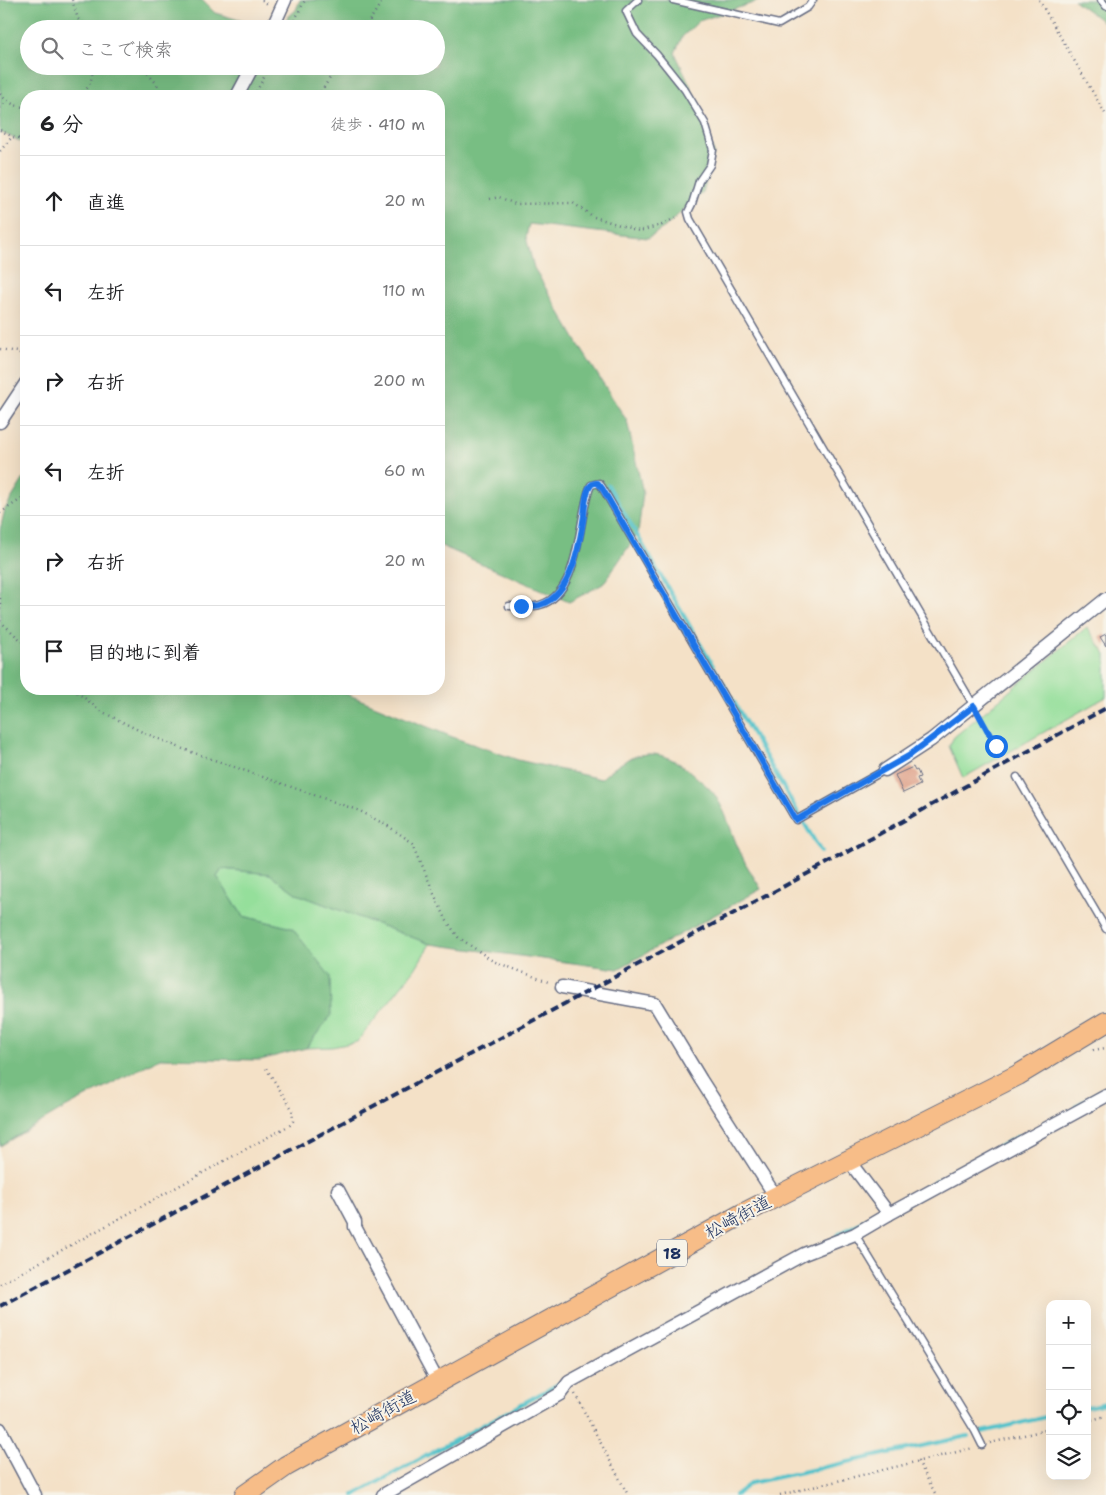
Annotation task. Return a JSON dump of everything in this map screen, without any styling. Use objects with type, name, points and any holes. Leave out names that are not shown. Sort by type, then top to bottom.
[{"type":"main road","name":"松崎街道","points":[[245,1495],[286,1466],[438,1382],[776,1197],[1018,1075],[1106,1022]]},
{"type":"street","points":[[276,20],[285,0]]},
{"type":"street","points":[[239,90],[248,75]]},
{"type":"street","points":[[0,422],[20,392]]},
{"type":"street","points":[[885,770],[931,740],[1106,599]]},
{"type":"street","points":[[562,987],[655,1004],[776,1197]]},
{"type":"street","points":[[383,1495],[560,1394],[569,1382],[804,1254],[855,1234],[1106,1096]]},
{"type":"street","points":[[849,1161],[889,1214]]},
{"type":"street","points":[[338,1190],[355,1222],[355,1227],[438,1382]]},
{"type":"street","points":[[0,1430],[35,1495]]},
{"type":"lane","points":[[638,0],[626,11],[637,34],[657,55],[685,90],[705,123],[713,150],[710,166],[699,181],[688,212],[700,236],[974,706]]},
{"type":"lane","points":[[673,0],[779,24],[808,7],[813,0]]},
{"type":"lane","points":[[1102,0],[1106,6]]},
{"type":"lane","points":[[509,606],[540,605],[554,597],[561,588],[572,568],[580,543],[587,495],[591,485],[598,483],[796,820],[885,770]]},
{"type":"lane","points":[[1017,777],[1106,929]]},
{"type":"lane","points":[[855,1234],[982,1445]]},
{"type":"path","points":[[72,0],[79,20]]},
{"type":"path","points":[[295,20],[305,0]]},
{"type":"path","points":[[370,20],[383,0]]},
{"type":"path","points":[[1039,0],[1106,115]]},
{"type":"path","points":[[86,90],[92,75]]},
{"type":"path","points":[[149,75],[160,90]]},
{"type":"path","points":[[257,90],[265,75]]},
{"type":"path","points":[[322,90],[332,75]]},
{"type":"path","points":[[0,94],[6,101],[20,107]]},
{"type":"path","points":[[0,108],[6,101]]},
{"type":"path","points":[[0,130],[12,137],[20,139]]},
{"type":"path","points":[[0,151],[12,137]]},
{"type":"path","points":[[490,199],[499,197],[515,204],[573,203],[594,217],[639,231],[662,225],[688,212]]},
{"type":"path","points":[[0,349],[16,352],[20,355]]},
{"type":"path","points":[[0,514],[20,500]]},
{"type":"path","points":[[0,598],[0,613]]},
{"type":"path","points":[[0,621],[20,639]]},
{"type":"path","points":[[80,695],[101,711],[140,732],[183,749],[360,810],[388,826],[413,843],[434,894],[447,921],[458,937],[493,961],[562,987]]},
{"type":"path","points":[[974,706],[996,746]]},
{"type":"path","points":[[0,1284],[290,1125],[294,1116],[292,1109],[264,1065]]},
{"type":"path","points":[[569,1382],[628,1495]]},
{"type":"path","points":[[1091,1420],[1106,1416]]},
{"type":"path","points":[[780,1495],[1046,1430]]},
{"type":"path","points":[[918,1462],[936,1495]]},
{"type":"green space","points":[[0,0],[202,0],[215,13],[239,20],[20,20],[20,75],[445,75],[445,20],[285,20],[296,10],[300,0],[762,0],[699,21],[682,37],[675,53],[690,85],[714,153],[703,192],[665,227],[648,238],[529,224],[526,237],[534,268],[580,347],[627,421],[643,493],[638,533],[603,584],[569,602],[445,548],[445,90],[20,90],[20,141],[0,132]]},
{"type":"green space","points":[[1074,0],[1106,0],[1106,24],[1076,2]]},
{"type":"green space","points":[[20,485],[20,695],[349,695],[455,738],[518,760],[601,779],[625,761],[636,756],[658,755],[669,758],[681,765],[714,794],[724,811],[744,860],[761,889],[618,969],[430,944],[297,894],[270,874],[222,869],[217,877],[243,916],[292,928],[330,976],[331,1015],[306,1048],[260,1060],[160,1058],[63,1109],[0,1146],[0,530],[5,509]]},
{"type":"green space","points":[[1087,627],[1106,655],[1106,697],[963,778],[949,746],[954,737]]},
{"type":"green space","points":[[222,869],[270,874],[297,894],[430,944],[415,969],[357,1042],[332,1047],[306,1048],[331,1015],[292,928],[243,916],[217,877]]},
{"type":"building","points":[[1106,634],[1106,646],[1100,637]]},
{"type":"building","points":[[913,767],[915,771],[917,770],[920,777],[917,778],[920,785],[903,793],[895,775]]},
{"type":"waterway","points":[[608,485],[821,852]]},
{"type":"waterway","points":[[1076,1106],[1106,1088]]},
{"type":"waterway","points":[[926,1187],[1019,1136]]},
{"type":"waterway","points":[[837,1235],[879,1213]]},
{"type":"waterway","points":[[354,1495],[564,1381]]},
{"type":"waterway","points":[[1091,1406],[1106,1403]]},
{"type":"waterway","points":[[982,1432],[1046,1417]]},
{"type":"waterway","points":[[735,1495],[751,1483],[968,1436]]},
{"type":"railway","points":[[0,1306],[820,867],[1106,708]]},
{"type":"route","points":[[521,606],[540,605],[554,597],[561,588],[572,568],[580,543],[587,495],[591,485],[598,483],[796,820],[910,755],[974,706],[996,746]]}]
